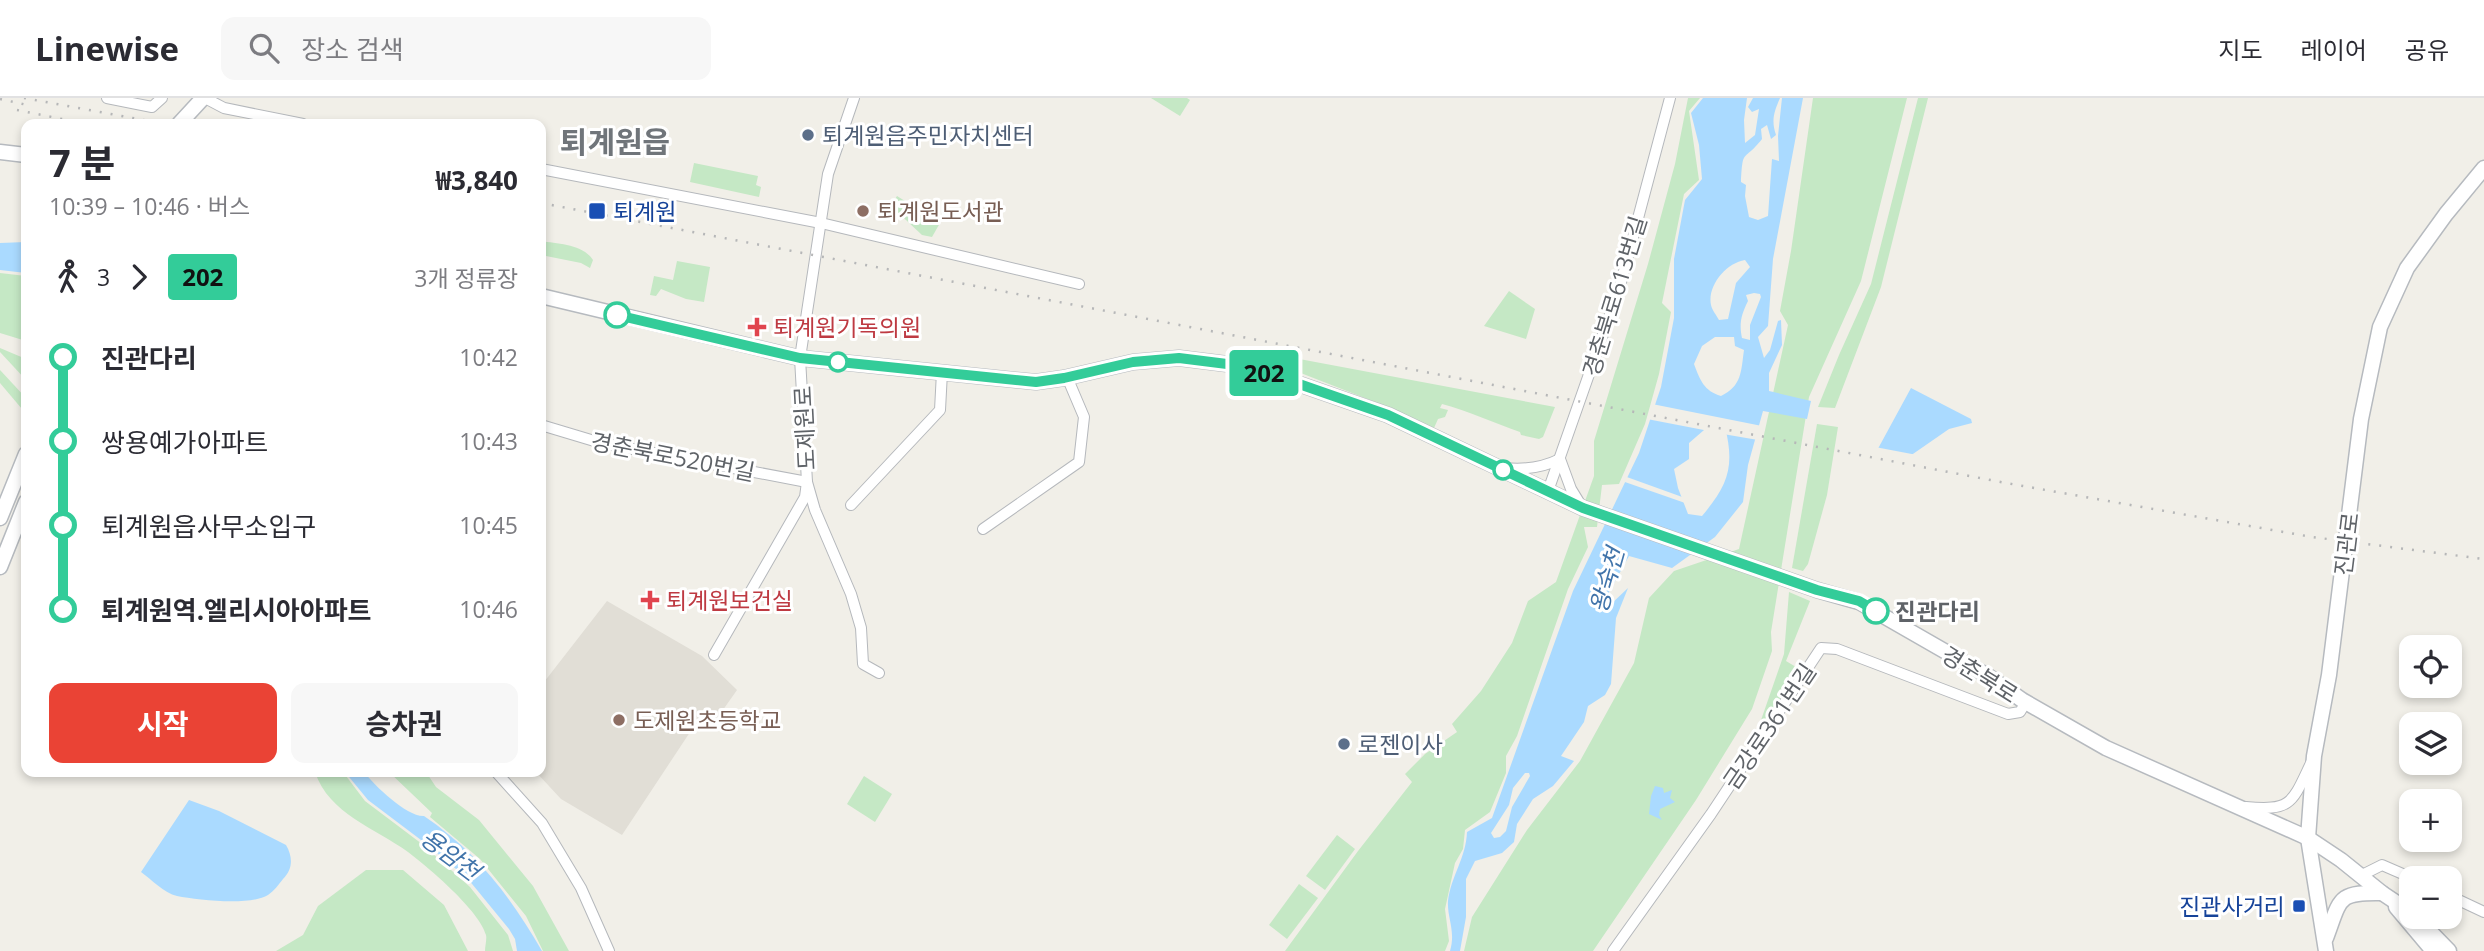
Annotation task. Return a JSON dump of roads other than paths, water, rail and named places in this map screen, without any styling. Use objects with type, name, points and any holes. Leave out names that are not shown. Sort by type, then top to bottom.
[{"type":"street","points":[[107,98],[152,107],[162,98]]},
{"type":"street","points":[[184,119],[204,98],[224,108],[278,119]]},
{"type":"street","name":"도제원로","points":[[714,655],[805,498],[807,482],[800,358],[828,174],[854,98]]},
{"type":"street","name":"경춘북로613번길","points":[[1548,491],[1620,286],[1670,98]]},
{"type":"street","points":[[0,152],[21,154]]},
{"type":"street","name":"진관로","points":[[2325,945],[2308,838],[2314,757],[2329,675],[2361,419],[2380,327],[2407,268],[2484,168]]},
{"type":"street","points":[[546,170],[821,223],[1080,284]]},
{"type":"street","name":"경춘북로","points":[[546,297],[800,358],[1036,382],[1133,362],[1179,358],[1235,365],[1279,377],[1388,415],[1583,508],[1817,590],[1859,601],[2106,748],[2308,838],[2399,904]]},
{"type":"street","points":[[851,505],[940,410],[942,372]]},
{"type":"street","points":[[983,529],[1079,462],[1084,416],[1068,377]]},
{"type":"street","name":"경춘북로520번길","points":[[546,426],[601,443],[807,482]]},
{"type":"street","points":[[1496,467],[1544,467],[1560,459],[1567,479],[1583,508]]},
{"type":"street","points":[[0,518],[21,466]]},
{"type":"street","points":[[807,482],[815,510],[851,594],[860,628],[863,664],[879,673]]},
{"type":"street","points":[[0,567],[21,514]]},
{"type":"street","name":"금강로361번길","points":[[1613,951],[1711,814],[1821,648],[1837,649],[2008,714],[2020,712],[2026,702]]},
{"type":"street","points":[[2239,807],[2273,810],[2285,804],[2300,787],[2314,757]]},
{"type":"street","points":[[500,777],[542,823],[581,888],[609,951]]},
{"type":"street","points":[[2361,875],[2382,865],[2399,872]]},
{"type":"street","points":[[2325,945],[2338,906],[2346,896],[2356,892],[2384,894]]},
{"type":"street","name":"경춘북로","points":[[2384,894],[2433,951]]},
{"type":"street","points":[[2462,902],[2484,912]]},
{"type":"street","points":[[2428,929],[2449,951]]},
{"type":"water","name":"왕숙천","points":[[1703,98],[1747,98],[1745,143],[1755,135],[1759,109],[1752,112],[1748,107],[1753,98],[1780,98],[1774,116],[1776,135],[1771,139],[1767,125],[1761,129],[1762,139],[1745,156],[1742,164],[1741,182],[1746,185],[1749,217],[1758,220],[1768,216],[1772,159],[1779,161],[1778,136],[1782,98],[1803,98],[1773,259],[1768,326],[1758,337],[1764,358],[1770,350],[1778,321],[1781,320],[1782,345],[1769,373],[1769,391],[1811,401],[1807,419],[1763,411],[1748,465],[1743,502],[1715,537],[1672,568],[1629,556],[1603,603],[1609,606],[1628,588],[1616,618],[1611,684],[1605,695],[1588,706],[1584,722],[1561,756],[1574,761],[1553,786],[1533,799],[1517,824],[1514,842],[1502,853],[1475,861],[1466,879],[1466,917],[1460,951],[1450,951],[1452,937],[1448,901],[1467,832],[1492,818],[1573,591],[1639,453],[1661,387],[1674,318],[1674,259],[1685,200],[1702,179],[1699,145],[1691,113]],"holes":[[[1745,260],[1750,267],[1736,283],[1728,319],[1719,320],[1711,305],[1712,290],[1719,276]],[[1754,293],[1760,294],[1761,297],[1750,325],[1750,340],[1742,338],[1741,328],[1742,315],[1748,301],[1746,295]],[[1715,337],[1734,337],[1735,346],[1744,350],[1737,383],[1721,396],[1707,388],[1696,370],[1694,364],[1702,346]],[[1711,424],[1725,427],[1729,453],[1727,475],[1718,495],[1702,516],[1688,514],[1678,488],[1674,469],[1689,459],[1689,443]],[[1525,773],[1529,773],[1530,776],[1512,807],[1506,831],[1500,837],[1494,838],[1491,833],[1509,805],[1513,788]]]},
{"type":"water","points":[[21,242],[21,272],[0,270],[0,243]]},
{"type":"water","points":[[1911,388],[1971,419],[1972,423],[1949,429],[1897,465],[1874,456]]},
{"type":"water","name":"용암천","points":[[349,777],[369,777],[400,806],[424,816],[460,844],[505,894],[542,951],[517,951],[515,939],[509,929],[468,879],[368,800]]},
{"type":"water","points":[[1655,786],[1663,788],[1664,793],[1672,790],[1670,798],[1675,802],[1660,809],[1662,820],[1649,814]]},
{"type":"water","points":[[189,800],[219,811],[286,845],[291,858],[290,867],[272,892],[249,900],[186,898],[167,892],[141,872]]},
{"type":"railway","points":[[24,98],[138,119]]},
{"type":"railway","points":[[0,99],[32,106]]},
{"type":"railway","points":[[17,110],[62,119]]},
{"type":"railway","points":[[546,204],[2006,483],[2312,537],[2484,559]]},
{"type":"place","name":"퇴계원읍주민자치센터","points":[[808,135]]},
{"type":"place","name":"퇴계원","points":[[597,211]]},
{"type":"place","name":"퇴계원도서관","points":[[863,211]]},
{"type":"place","name":"퇴계원기독의원","points":[[757,327]]},
{"type":"place","name":"퇴계원보건실","points":[[650,600]]},
{"type":"place","name":"진관다리","points":[[1876,611]]},
{"type":"place","name":"도제원초등학교","points":[[619,720]]},
{"type":"place","name":"로젠이사","points":[[1344,744]]},
{"type":"place","name":"진관사거리","points":[[2299,906]]},
{"type":"district","name":"퇴계원읍","points":[[615,141]]}]
